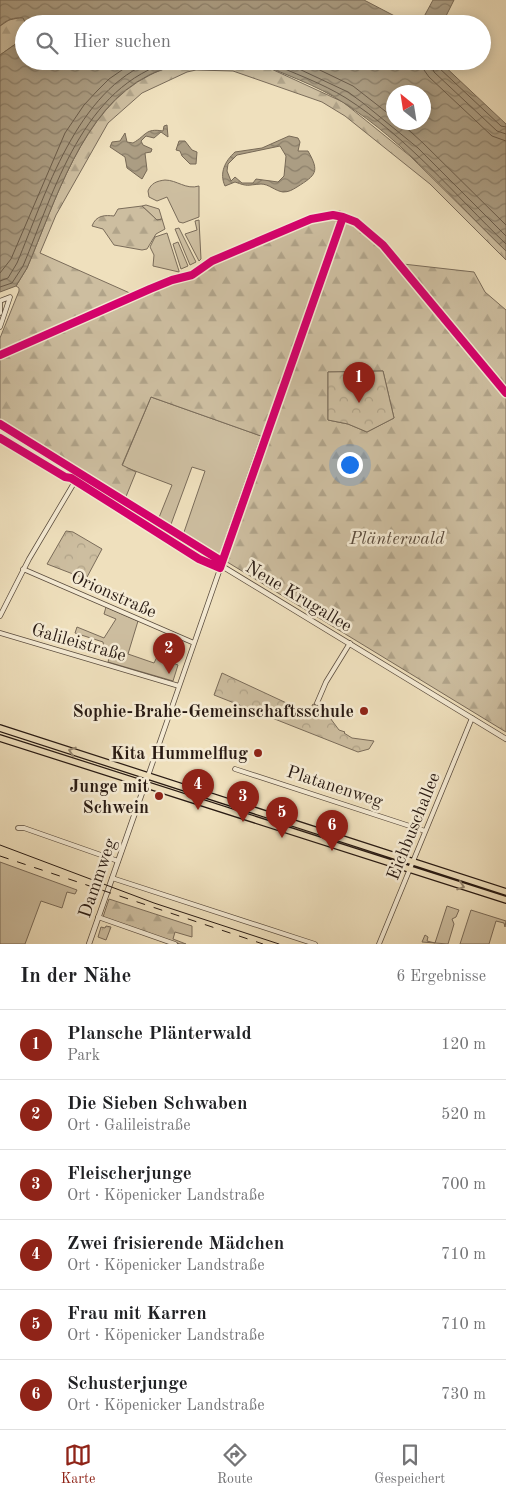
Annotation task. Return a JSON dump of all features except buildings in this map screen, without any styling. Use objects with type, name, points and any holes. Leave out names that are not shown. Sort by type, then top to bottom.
[{"type":"main road","points":[[2,728],[506,892]]},
{"type":"main road","points":[[0,740],[145,784],[506,900]]},
{"type":"street","points":[[0,313],[0,301],[10,298],[0,327]]},
{"type":"street","name":"Neue Krugallee","points":[[0,431],[506,739]]},
{"type":"street","points":[[0,616],[23,569],[77,478]]},
{"type":"street","name":"Dammweg","points":[[89,944],[221,566]]},
{"type":"street","name":"Orionstraße","points":[[23,569],[194,643]]},
{"type":"street","name":"Galileistraße","points":[[0,633],[179,686]]},
{"type":"street","points":[[317,703],[326,682],[350,643]]},
{"type":"street","name":"Eichbuschallee","points":[[379,944],[472,718]]},
{"type":"street","points":[[0,740],[2,728]]},
{"type":"street","name":"Platanenweg","points":[[236,769],[425,831]]},
{"type":"street","points":[[18,828],[24,828],[118,861]]},
{"type":"street","points":[[112,878],[315,944]]},
{"type":"street","points":[[98,917],[175,944]]},
{"type":"green space","points":[[15,19],[15,44],[0,55],[0,26]]},
{"type":"green space","name":"Plänterwald","points":[[163,70],[196,70],[187,72],[142,93],[108,123],[56,215],[40,253],[132,294],[166,280],[191,273],[220,256],[314,215],[340,211],[387,242],[391,251],[393,250],[399,261],[403,264],[474,272],[485,292],[506,310],[506,732],[219,557],[261,436],[151,397],[122,465],[136,472],[125,499],[0,423],[0,338],[19,291],[19,288],[16,286],[27,268],[60,187],[89,133],[106,110],[126,90]],"holes":[[[383,371],[394,418],[367,432],[348,424],[328,420],[328,372]]]},
{"type":"green space","name":"Plänterwald","points":[[196,70],[274,70],[343,102],[410,156],[506,251],[506,260],[430,184],[345,116],[322,102],[233,71]]},
{"type":"green space","points":[[165,180],[190,187],[199,186],[199,217],[183,223],[179,222],[167,197],[157,201],[149,197],[148,191],[151,186]]},
{"type":"green space","points":[[146,205],[159,209],[162,219],[157,220],[142,206]]},
{"type":"green space","points":[[142,206],[157,220],[162,219],[165,229],[156,234],[147,249],[142,250],[114,245],[103,229],[92,226],[98,218],[114,216],[118,209]]},
{"type":"green space","points":[[199,220],[201,259],[199,261],[185,234],[197,230],[195,221]]},
{"type":"green space","points":[[179,228],[196,262],[190,265],[175,229]]},
{"type":"green space","points":[[167,233],[179,272],[153,266],[154,255],[150,247],[155,237]]},
{"type":"green space","points":[[178,242],[188,266],[181,269],[173,244]]},
{"type":"green space","points":[[383,371],[394,418],[367,432],[348,424],[328,420],[328,372]]},
{"type":"green space","points":[[151,397],[261,436],[219,557],[183,535],[205,471],[192,467],[170,527],[158,520],[172,485],[122,466]]},
{"type":"green space","points":[[66,531],[73,532],[102,549],[86,579],[47,564]]},
{"type":"green space","points":[[106,607],[138,621],[128,654],[154,663],[157,657],[178,665],[173,681],[108,662],[111,651],[104,647],[103,642],[75,633],[77,627],[104,638],[116,619],[104,614]]},
{"type":"green space","points":[[222,673],[308,713],[313,704],[322,707],[339,730],[352,738],[374,741],[369,749],[358,752],[214,695]]},
{"type":"green space","points":[[0,862],[77,890],[75,894],[67,892],[62,908],[41,901],[25,944],[0,944]]},
{"type":"green space","points":[[109,899],[192,926],[192,937],[175,932],[173,939],[186,944],[180,944],[103,917]]},
{"type":"green space","points":[[447,906],[459,910],[456,917],[452,919],[454,924],[448,944],[435,943]]},
{"type":"green space","points":[[471,910],[506,921],[505,927],[504,923],[496,921],[489,944],[460,944]]},
{"type":"green space","points":[[106,926],[111,927],[106,940],[98,937],[101,927],[105,928]]},
{"type":"green space","points":[[425,935],[428,937],[427,941],[435,943],[422,942]]},
{"type":"water","points":[[0,0],[364,0],[393,15],[15,15],[15,18],[10,19],[0,26]]},
{"type":"water","points":[[433,0],[454,0],[446,15],[425,15]]},
{"type":"water","points":[[15,44],[15,70],[162,70],[149,75],[126,90],[106,110],[88,133],[60,187],[27,268],[16,286],[0,292],[0,55]]},
{"type":"water","points":[[276,70],[449,70],[506,124],[506,251],[388,136],[344,103],[323,91]]},
{"type":"water","points":[[167,125],[168,137],[161,132],[154,138],[146,136],[141,141],[143,145],[152,149],[151,152],[145,153],[147,170],[142,179],[127,168],[125,157],[110,147],[112,142],[120,141],[125,133],[127,142],[133,143],[149,131],[163,131],[164,126]]},
{"type":"water","points":[[289,136],[298,138],[300,142],[298,151],[308,151],[312,158],[315,168],[312,176],[287,192],[261,184],[245,185],[235,182],[225,186],[223,172],[231,156],[235,152],[262,148]],"holes":[[[280,146],[286,156],[284,176],[278,182],[256,179],[253,183],[242,183],[235,177],[231,181],[227,171],[228,164],[237,155]]]},
{"type":"water","points":[[179,141],[185,141],[192,150],[197,152],[196,164],[190,164],[180,151],[176,150]]},
{"type":"tram line","points":[[0,845],[154,903],[279,944]]},
{"type":"railway","points":[[0,856],[263,944]]},
{"type":"cycle path","points":[[0,355],[150,289],[172,280],[192,275],[212,261],[311,219],[333,215],[356,222],[383,245],[506,393]]},
{"type":"cycle path","points":[[0,438],[65,477],[71,478],[199,559],[220,568],[343,217]]},
{"type":"cycle path","points":[[0,424],[218,559]]},
{"type":"place","name":"Plansche Plänterwald","points":[[359,403]]},
{"type":"place","name":"Die Sieben Schwaben","points":[[169,674]]},
{"type":"place","name":"Sophie-Brahe-Gemeinschaftsschule","points":[[364,711]]},
{"type":"place","name":"Kita Hummelflug","points":[[258,753]]},
{"type":"place","name":"Junge mit Schwein","points":[[159,796]]},
{"type":"place","name":"Zwei frisierende Mädchen","points":[[198,810]]},
{"type":"place","name":"Fleischerjunge","points":[[243,822]]},
{"type":"place","name":"Frau mit Karren","points":[[282,838]]},
{"type":"place","name":"Schusterjunge","points":[[332,851]]}]
